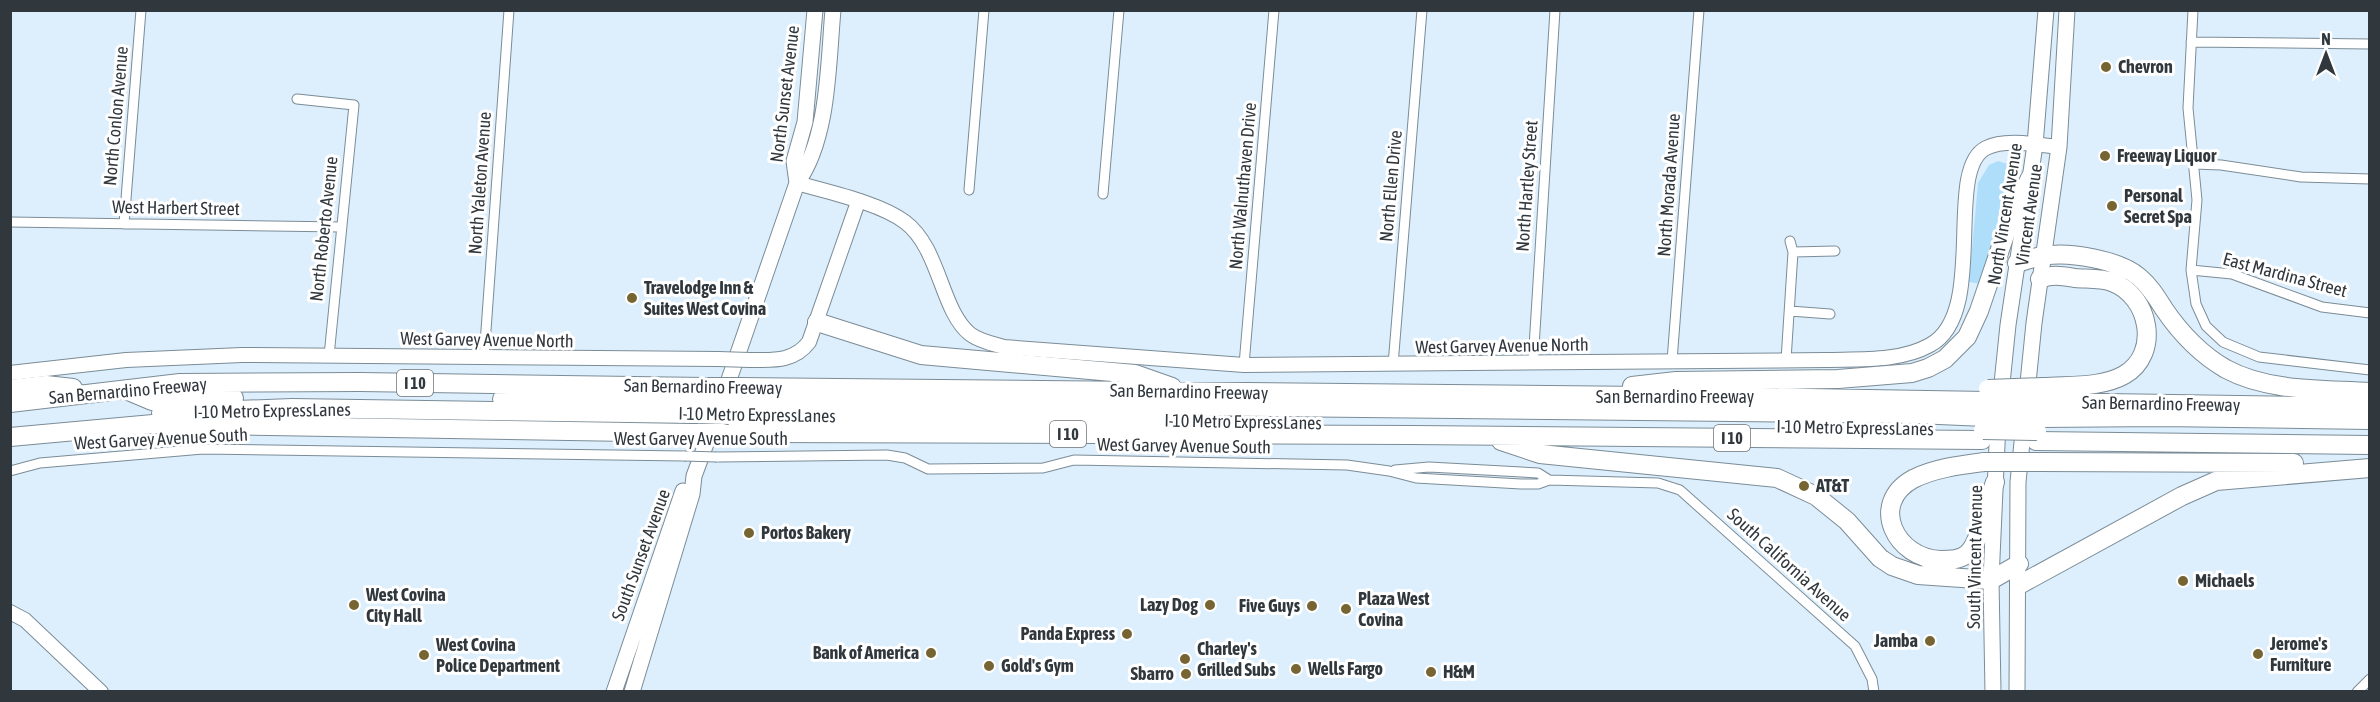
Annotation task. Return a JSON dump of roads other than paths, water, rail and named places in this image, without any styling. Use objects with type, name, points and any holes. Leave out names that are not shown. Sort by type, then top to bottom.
[{"type":"highway","points":[[1547,396],[1676,381],[1838,379],[1912,373],[1928,368],[1945,359],[1967,337],[1979,311],[2007,229],[2030,177]]},
{"type":"highway","points":[[2017,263],[2044,255],[2082,257],[2118,265],[2139,277],[2154,292],[2191,344],[2227,369],[2246,377],[2284,386],[2370,392]]},
{"type":"highway","points":[[2036,417],[2091,384],[2124,375],[2143,355],[2147,329],[2144,314],[2136,300],[2125,289],[2111,282],[2051,274],[2040,279]]},
{"type":"highway","points":[[817,322],[921,355],[1135,374],[1188,392]]},
{"type":"highway","name":"San Bernardino Freeway","points":[[10,403],[180,383],[348,382],[701,401],[730,405],[1188,392],[1839,398],[1878,388],[1987,417]]},
{"type":"highway","points":[[10,389],[46,385],[99,392]]},
{"type":"highway","name":"I-10 Metro ExpressLanes","points":[[120,426],[151,414],[292,408],[701,401],[730,405],[1904,414],[1987,417]]},
{"type":"highway","name":"San Bernardino Freeway","points":[[10,437],[153,424],[691,433],[1482,436],[1987,417],[2370,407]]},
{"type":"highway","points":[[1987,417],[2370,420]]},
{"type":"highway","points":[[2036,417],[2370,434]]},
{"type":"highway","name":"San Bernardino Freeway","points":[[2036,417],[2370,445]]},
{"type":"highway","points":[[10,444],[76,430]]},
{"type":"highway","points":[[1482,436],[1540,453],[1777,478],[1804,489],[1831,507],[1847,521],[1872,551],[1892,566],[1933,577],[1991,580],[2019,564]]},
{"type":"highway","points":[[1995,482],[1974,546],[1961,558],[1948,560],[1923,558],[1902,544],[1894,533],[1892,508],[1894,498],[1901,488],[1912,480],[1936,471],[1984,462],[2370,466]]},
{"type":"highway","points":[[2019,585],[2208,484],[2233,479],[2370,466]]},
{"type":"main road","name":"North Sunset Avenue","points":[[796,183],[794,161],[805,123],[815,10]]},
{"type":"main road","name":"North Sunset Avenue","points":[[694,476],[730,405],[796,183],[808,167],[820,127],[833,10]]},
{"type":"main road","name":"North Vincent Avenue","points":[[1987,417],[2008,325],[2035,145],[2046,10]]},
{"type":"main road","name":"Vincent Avenue","points":[[2036,417],[2040,279],[2058,147],[2067,10]]},
{"type":"main road","name":"South Vincent Avenue","points":[[1987,417],[1995,482],[1991,580],[1993,692]]},
{"type":"main road","points":[[2017,692],[2018,482],[2036,417]]},
{"type":"main road","name":"South Sunset Avenue","points":[[614,692],[683,492],[694,476]]},
{"type":"main road","name":"South Sunset Avenue","points":[[632,692],[692,494],[694,476]]},
{"type":"street","name":"North Conlon Avenue","points":[[124,224],[141,10]]},
{"type":"street","name":"North Yaleton Avenue","points":[[484,358],[509,10]]},
{"type":"street","points":[[969,190],[984,10]]},
{"type":"street","points":[[1103,194],[1119,10]]},
{"type":"street","name":"North Walnuthaven Drive","points":[[1244,365],[1274,10]]},
{"type":"street","name":"North Ellen Drive","points":[[1393,365],[1422,10]]},
{"type":"street","name":"North Hartley Street","points":[[1533,363],[1555,10]]},
{"type":"street","name":"North Morada Avenue","points":[[1672,362],[1698,10]]},
{"type":"street","points":[[2193,10],[2188,108],[2197,200],[2191,270],[2196,304],[2206,326],[2223,342],[2259,357],[2370,370]]},
{"type":"street","points":[[2191,42],[2370,44]]},
{"type":"street","name":"North Roberto Avenue","points":[[297,99],[354,105],[329,356]]},
{"type":"street","name":"West Garvey Avenue North","points":[[796,183],[887,212],[907,223],[920,238],[936,268],[956,318],[970,334],[983,341],[1004,347],[1244,365],[1786,360],[1883,357],[1909,353],[1931,345],[1944,333],[1955,317],[1960,297],[1970,167],[1977,155],[1986,148],[2000,144],[2058,147]]},
{"type":"street","points":[[2194,164],[2221,165],[2301,177],[2370,179]]},
{"type":"street","name":"West Garvey Avenue North","points":[[10,373],[176,357],[776,360],[795,356],[809,342],[858,202]]},
{"type":"street","name":"West Harbert Street","points":[[10,222],[341,227]]},
{"type":"street","points":[[1786,360],[1793,252],[1790,241]]},
{"type":"street","points":[[1793,252],[1835,251]]},
{"type":"street","name":"East Mardina Street","points":[[2191,270],[2232,274],[2322,307],[2370,313]]},
{"type":"street","points":[[1790,311],[1830,314]]},
{"type":"street","name":"West Garvey Avenue South","points":[[10,471],[40,463],[204,449],[717,457],[887,455],[905,458],[928,469],[1043,468],[1077,460],[1347,465],[1389,471],[1429,467],[1538,473],[1549,480],[1658,483]]},
{"type":"street","name":"South California Avenue","points":[[1658,483],[1680,490],[1855,646],[1872,679],[1874,692]]},
{"type":"street","points":[[10,612],[25,620],[101,692]]},
{"type":"street","points":[[2357,692],[2370,679]]},
{"type":"place","name":"Chevron","points":[[2106,67]]},
{"type":"place","name":"Freeway Liquor","points":[[2105,156]]},
{"type":"place","name":"Personal Secret Spa","points":[[2112,206]]},
{"type":"place","name":"Travelodge Inn & Suites West Covina","points":[[632,298]]},
{"type":"place","name":"AT&T","points":[[1804,486]]},
{"type":"place","name":"Portos Bakery","points":[[749,533]]},
{"type":"place","name":"Michaels","points":[[2183,581]]},
{"type":"place","name":"West Covina City Hall","points":[[354,605]]},
{"type":"place","name":"Lazy Dog","points":[[1210,605]]},
{"type":"place","name":"Five Guys","points":[[1312,606]]},
{"type":"place","name":"Plaza West Covina","points":[[1346,609]]},
{"type":"place","name":"Panda Express","points":[[1127,634]]},
{"type":"place","name":"Jamba","points":[[1930,641]]},
{"type":"place","name":"Bank of America","points":[[931,653]]},
{"type":"place","name":"Jerome's Furniture","points":[[2258,654]]},
{"type":"place","name":"West Covina Police Department","points":[[424,655]]},
{"type":"place","name":"Charley's Grilled Subs","points":[[1185,659]]},
{"type":"place","name":"Gold's Gym","points":[[989,666]]},
{"type":"place","name":"Wells Fargo","points":[[1296,669]]},
{"type":"place","name":"H&M","points":[[1431,672]]},
{"type":"place","name":"Sbarro","points":[[1186,674]]}]
